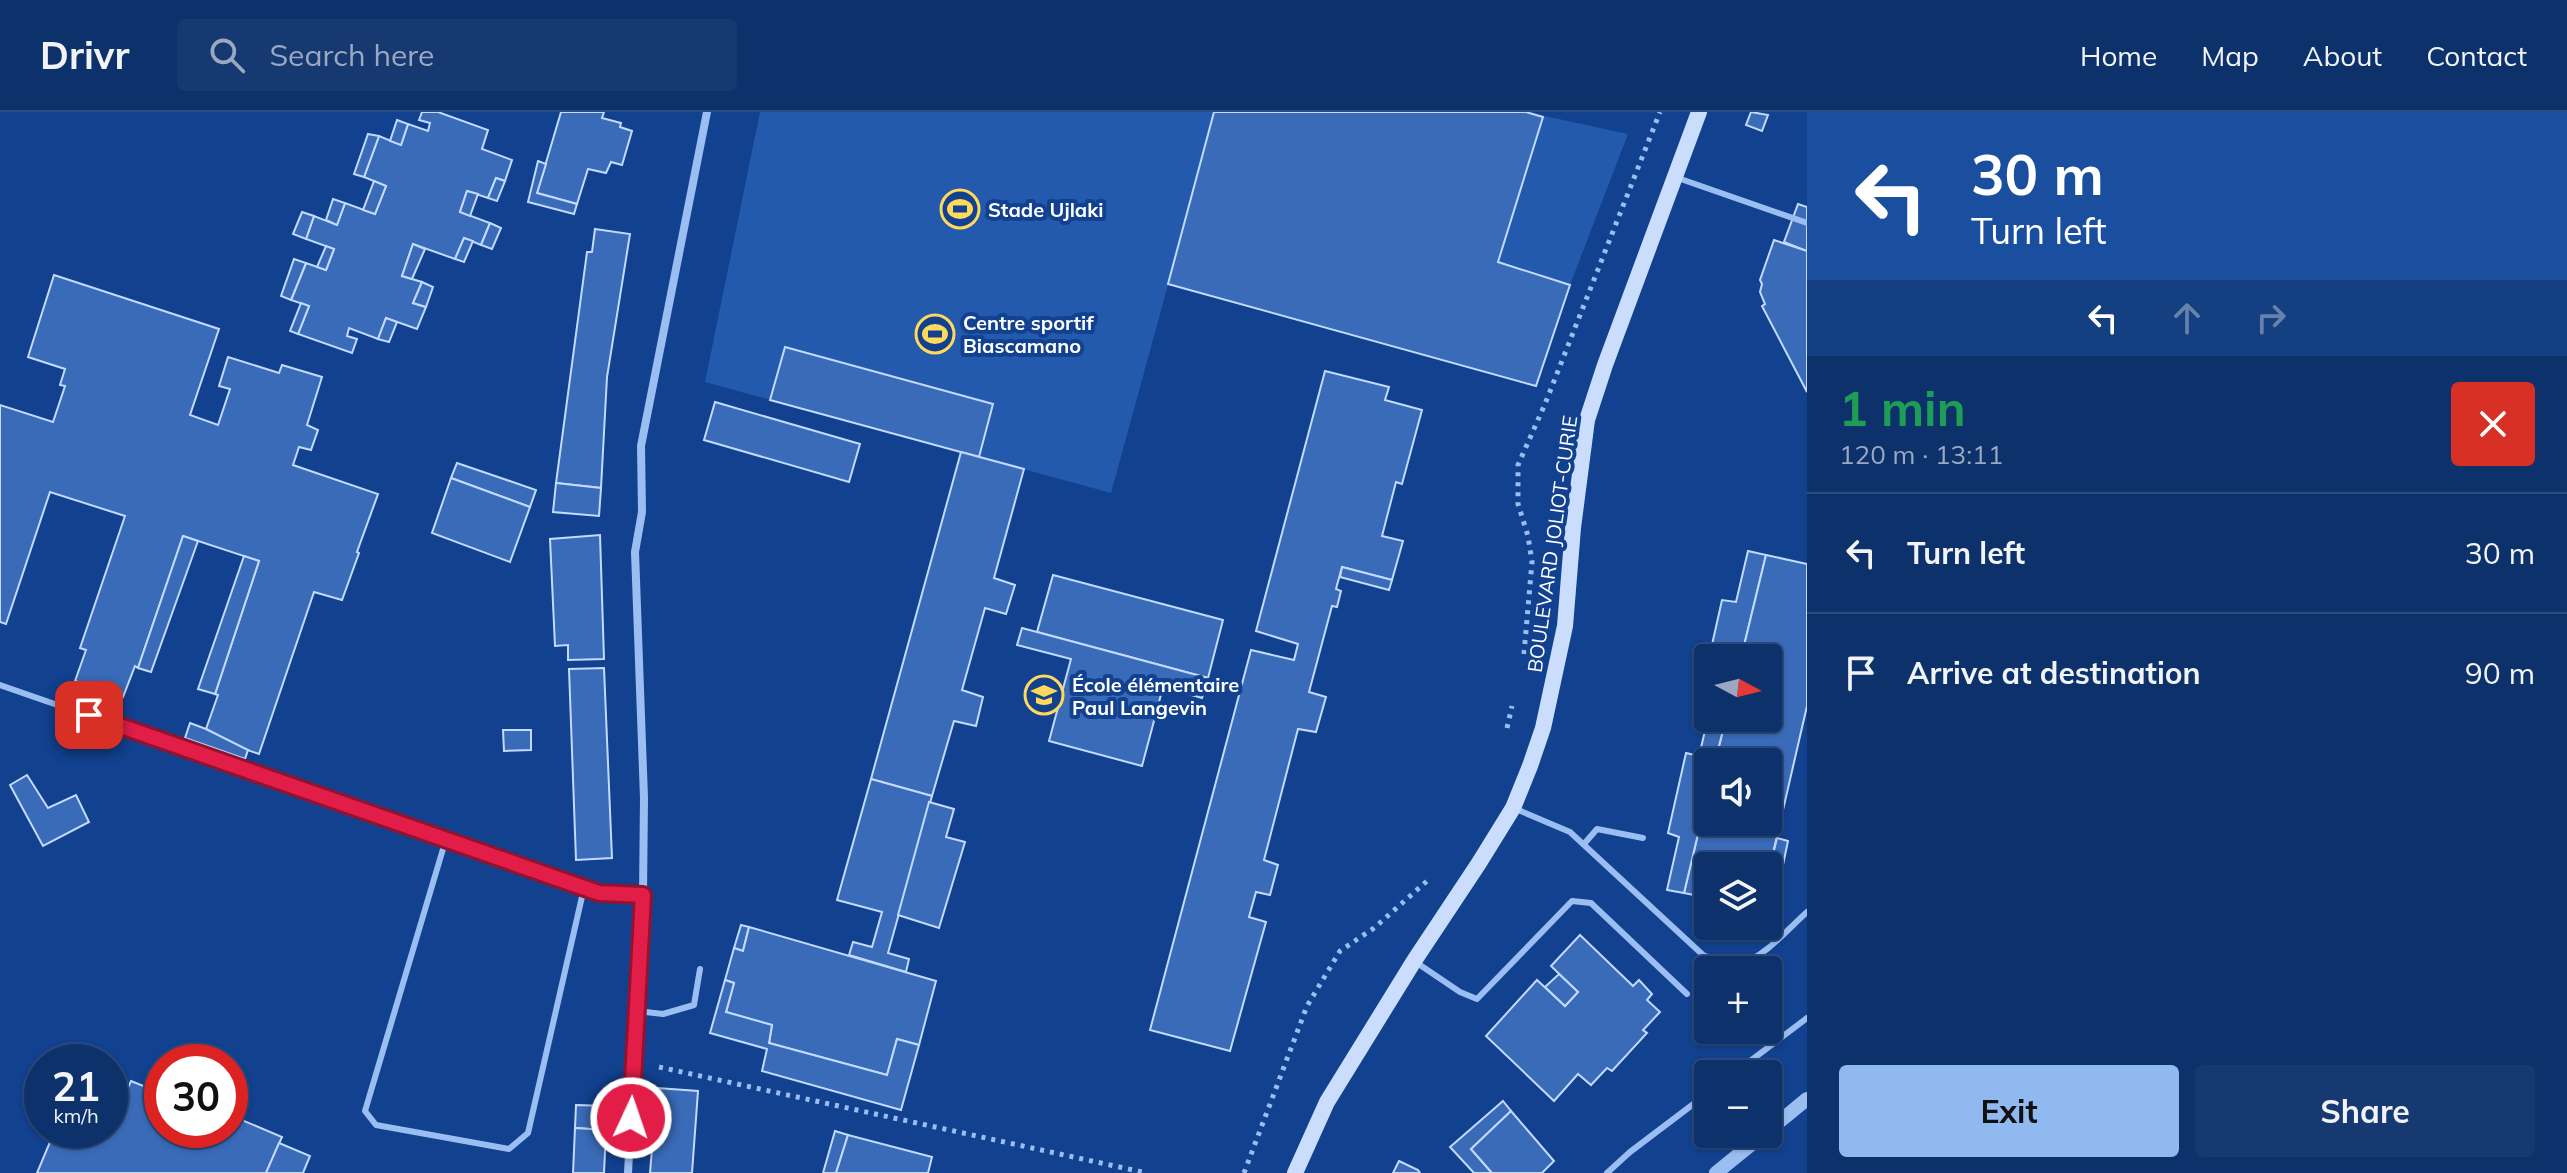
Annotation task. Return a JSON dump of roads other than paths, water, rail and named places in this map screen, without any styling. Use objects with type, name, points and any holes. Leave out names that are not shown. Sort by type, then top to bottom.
[{"type":"main road","name":"BOULEVARD JOLIOT-CURIE","points":[[1295,1173],[1327,1102],[1513,808],[1543,728],[1556,675],[1565,626],[1573,528],[1587,420],[1699,112]]},
{"type":"street","points":[[628,1173],[643,895],[644,798],[635,552],[642,512],[641,446],[707,112]]},
{"type":"street","points":[[1782,1119],[1807,1099]]},
{"type":"street","points":[[1716,1173],[1746,1148]]},
{"type":"lane","points":[[1675,177],[1807,223]]},
{"type":"lane","points":[[0,685],[599,893],[643,895]]},
{"type":"lane","points":[[1513,808],[1561,826],[1703,955],[1722,962],[1738,964],[1755,959],[1807,912]]},
{"type":"lane","points":[[1584,844],[1597,829],[1643,838]]},
{"type":"lane","points":[[446,839],[365,1111],[376,1125],[509,1149],[528,1133],[584,888]]},
{"type":"lane","points":[[1414,961],[1460,992],[1477,999],[1572,901],[1591,903],[1687,994]]},
{"type":"lane","points":[[637,1011],[663,1014],[694,1005],[700,969]]},
{"type":"lane","points":[[1752,1060],[1807,1018]]},
{"type":"lane","points":[[1607,1173],[1694,1104]]},
{"type":"place","name":"Stade Ujlaki","points":[[960,209]]},
{"type":"place","name":"Centre sportif Biascamano","points":[[935,334]]},
{"type":"place","name":"École élémentaire Paul Langevin","points":[[1044,695]]}]
